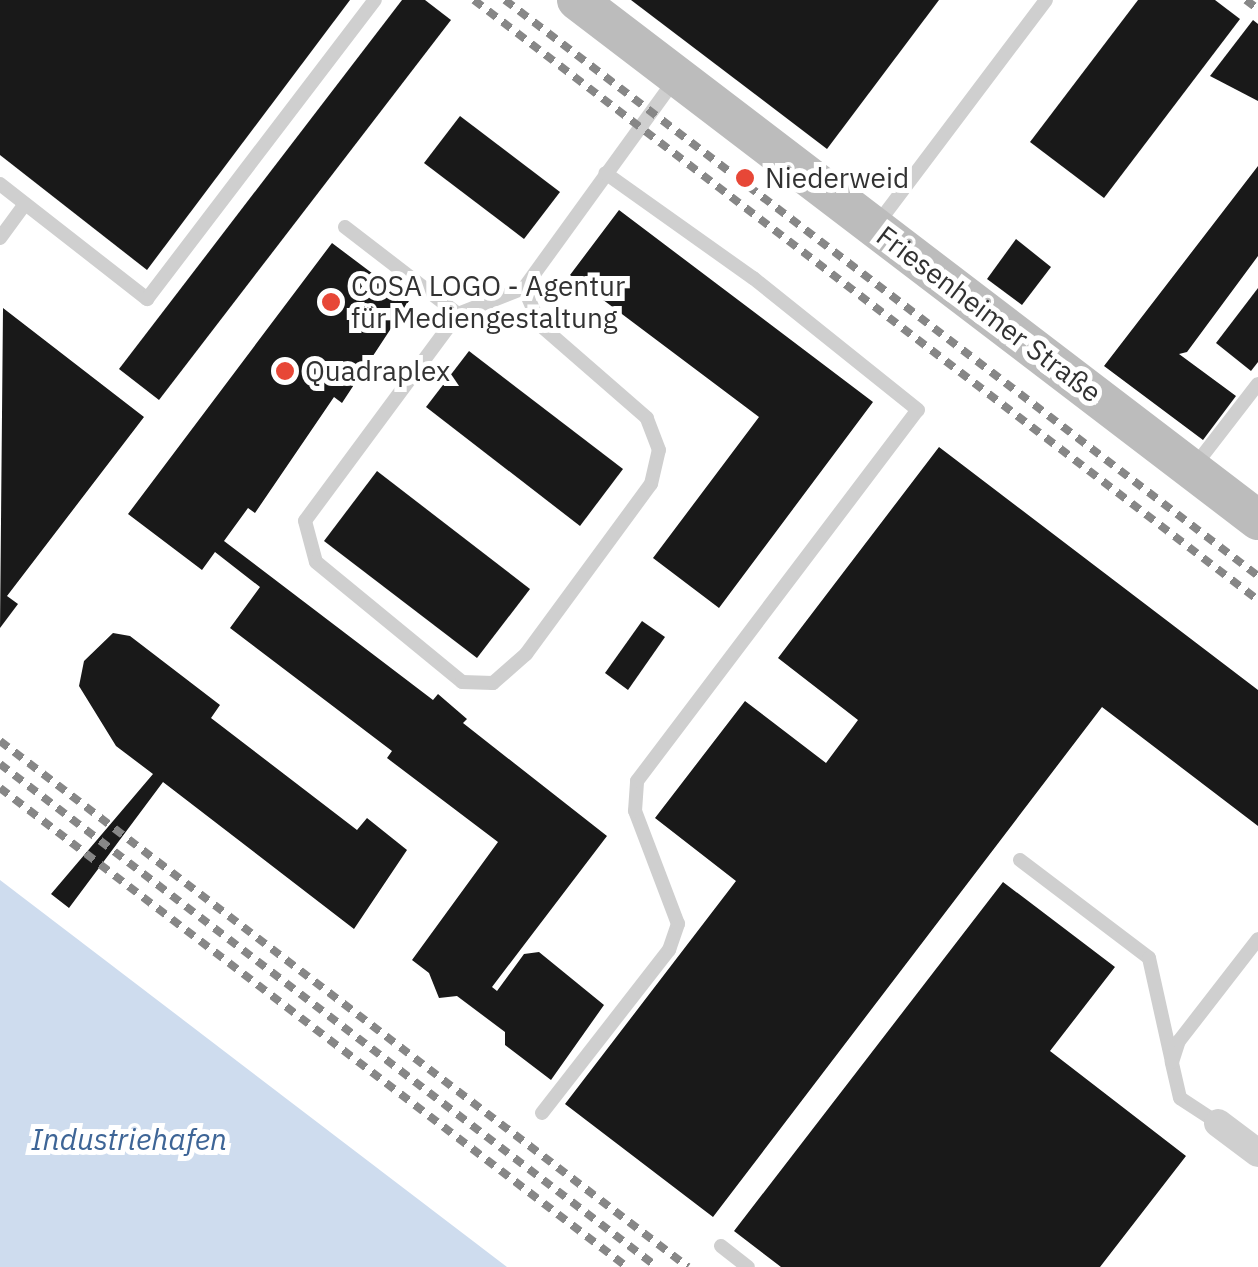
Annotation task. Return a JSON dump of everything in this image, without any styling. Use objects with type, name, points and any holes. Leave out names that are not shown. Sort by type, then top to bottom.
[{"type":"street","name":"Friesenheimer Straße","points":[[576,0],[875,227],[1057,356],[1258,520]]},
{"type":"street","points":[[1218,1123],[1258,1153]]},
{"type":"lane","points":[[0,184],[147,299],[376,0]]},
{"type":"lane","points":[[875,227],[1046,0]]},
{"type":"lane","points":[[524,288],[540,324],[647,418],[659,450],[651,484],[526,654],[493,683],[462,682],[436,666],[316,562],[305,521],[458,314],[524,288],[677,76]]},
{"type":"lane","points":[[542,1113],[669,950],[678,924],[635,811],[637,781],[918,410],[752,278],[605,174]]},
{"type":"lane","points":[[0,238],[25,204]]},
{"type":"lane","points":[[344,227],[458,314]]},
{"type":"lane","points":[[1192,469],[1258,384]]},
{"type":"lane","points":[[1020,860],[1150,958],[1180,1098],[1218,1123]]},
{"type":"lane","points":[[1172,1062],[1179,1041],[1258,939]]},
{"type":"lane","points":[[722,1246],[748,1267]]},
{"type":"water","name":"Industriehafen","points":[[0,880],[507,1267],[0,1267]]},
{"type":"building","points":[[0,0],[350,0],[147,270],[0,155]]},
{"type":"building","points":[[402,0],[425,0],[451,20],[159,400],[119,369]]},
{"type":"building","points":[[631,0],[939,0],[827,149]]},
{"type":"building","points":[[1138,0],[1215,0],[1240,19],[1104,198],[1030,142]]},
{"type":"building","points":[[1253,20],[1258,24],[1258,101],[1210,76]]},
{"type":"building","points":[[460,116],[560,192],[524,239],[424,163]]},
{"type":"building","points":[[1258,166],[1258,256],[1187,352],[1179,354],[1236,396],[1203,440],[1104,366]]},
{"type":"building","points":[[619,210],[873,402],[719,608],[653,558],[759,417],[570,275]]},
{"type":"building","points":[[1016,239],[1051,267],[1022,305],[987,279]]},
{"type":"building","points":[[332,243],[409,301],[342,403],[334,397],[255,513],[248,508],[224,541],[433,700],[438,694],[467,719],[463,723],[607,836],[492,987],[497,991],[524,954],[539,952],[604,1005],[551,1080],[505,1045],[505,1032],[457,996],[439,998],[429,973],[412,960],[498,842],[387,758],[392,751],[230,628],[260,587],[215,552],[202,570],[128,514]]},
{"type":"building","points":[[1258,288],[1258,362],[1251,371],[1216,343]]},
{"type":"building","points":[[3,308],[144,417],[7,596],[18,604],[0,628]]},
{"type":"building","points":[[469,351],[623,469],[580,526],[426,407]]},
{"type":"building","points":[[939,447],[1258,690],[1258,826],[1102,707],[713,1217],[565,1104],[736,881],[655,818],[745,701],[826,763],[858,720],[778,658]]},
{"type":"building","points":[[377,471],[530,589],[477,658],[324,541]]},
{"type":"building","points":[[642,621],[665,637],[628,690],[605,673]]},
{"type":"building","points":[[113,633],[130,636],[220,705],[211,718],[357,830],[367,818],[407,850],[354,929],[163,782],[69,908],[51,894],[153,774],[116,746],[79,686],[84,661]]},
{"type":"building","points":[[1003,882],[1115,967],[1050,1051],[1186,1156],[1100,1267],[781,1267],[734,1231]]},
{"type":"railway","points":[[474,0],[1258,600]]},
{"type":"railway","points":[[505,0],[1258,576]]},
{"type":"railway","points":[[1246,0],[1258,9]]},
{"type":"railway","points":[[0,741],[688,1267]]},
{"type":"railway","points":[[0,764],[657,1267]]},
{"type":"railway","points":[[0,788],[627,1267]]},
{"type":"place","name":"Niederweid","points":[[745,178]]},
{"type":"place","name":"COSA LOGO - Agentur für Mediengestaltung","points":[[331,302]]},
{"type":"place","name":"Quadraplex","points":[[285,371]]}]
